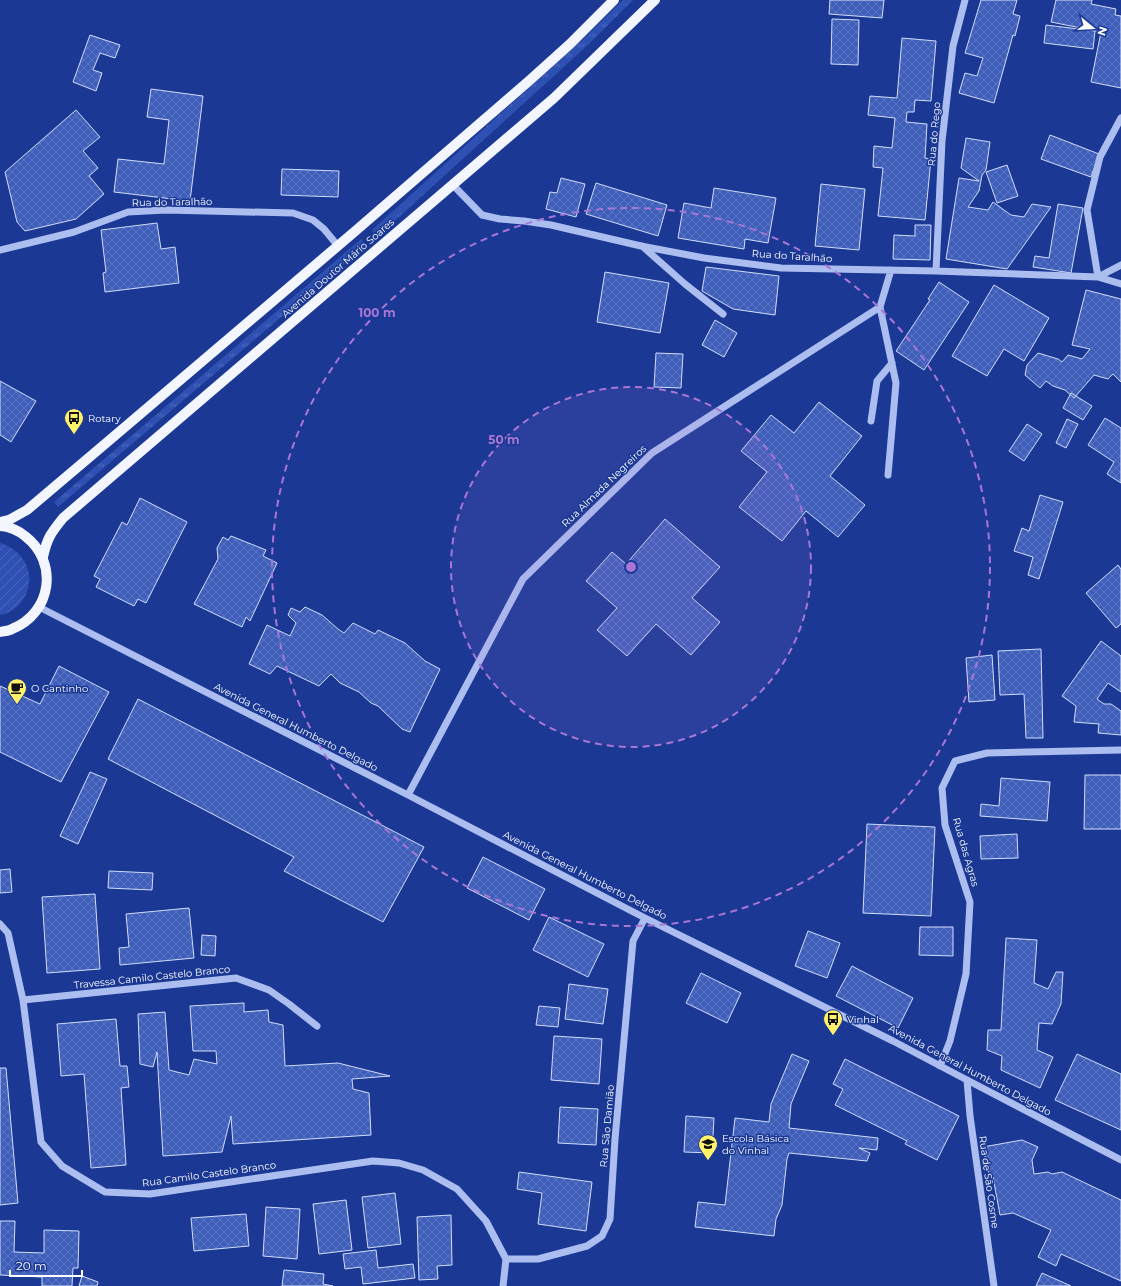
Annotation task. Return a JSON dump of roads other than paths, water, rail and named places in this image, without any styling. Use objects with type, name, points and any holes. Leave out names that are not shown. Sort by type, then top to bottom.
[{"type":"main road","name":"Avenida Doutor Mário Soares","points":[[0,522],[9,520],[27,510],[338,246],[530,80],[570,44],[614,0]]},
{"type":"main road","name":"Avenida Doutor Mário Soares","points":[[43,557],[46,543],[52,531],[63,518],[554,98],[655,0]]},
{"type":"main road","points":[[0,526],[20,531],[33,542],[43,557],[47,574],[46,590],[40,607],[27,621],[12,630],[0,632]]},
{"type":"street","name":"Rua do Rego","points":[[936,271],[942,141],[953,46],[965,0]]},
{"type":"street","points":[[1121,118],[1100,157],[1087,210],[1098,278],[1121,264]]},
{"type":"street","name":"Rua do Taralhão","points":[[453,185],[482,215],[500,219],[551,225],[641,246],[704,258],[781,268],[936,271],[1098,278],[1121,284]]},
{"type":"street","name":"Rua do Taralhão","points":[[0,250],[74,232],[128,212],[166,210],[293,213],[313,220],[324,229],[338,246]]},
{"type":"street","points":[[641,246],[723,314]]},
{"type":"street","points":[[888,475],[896,383],[880,307],[891,270]]},
{"type":"street","name":"Rua Almada Negreiros","points":[[408,795],[523,579],[652,452],[880,307]]},
{"type":"street","points":[[872,421],[877,381],[892,363]]},
{"type":"street","name":"Avenida General Humberto Delgado","points":[[40,607],[645,918],[893,1041],[1121,1160]]},
{"type":"street","name":"Rua das Agras","points":[[940,1066],[950,1041],[966,974],[970,902],[945,825],[942,788],[955,761],[987,752],[1121,750]]},
{"type":"street","name":"Rua São Damião","points":[[506,1259],[538,1259],[587,1246],[602,1236],[610,1219],[615,1139],[633,941],[645,918]]},
{"type":"street","name":"Rua Camilo Castelo Branco","points":[[0,924],[8,933],[22,1000],[41,1142],[62,1166],[105,1192],[150,1194],[373,1161],[399,1163],[423,1170],[457,1189],[486,1221],[506,1259]]},
{"type":"street","name":"Travessa Camilo Castelo Branco","points":[[22,1000],[236,978],[269,990],[317,1026]]},
{"type":"street","name":"Rua de São Cosme","points":[[967,1080],[970,1116],[994,1286]]},
{"type":"street","points":[[503,1286],[506,1259]]},
{"type":"place","name":"Rotary","points":[[74,435]]},
{"type":"place","name":"O Cantinho","points":[[17,705]]},
{"type":"place","name":"Vinhal","points":[[833,1036]]},
{"type":"place","name":"Escola Básica do Vinhal","points":[[708,1161]]}]
